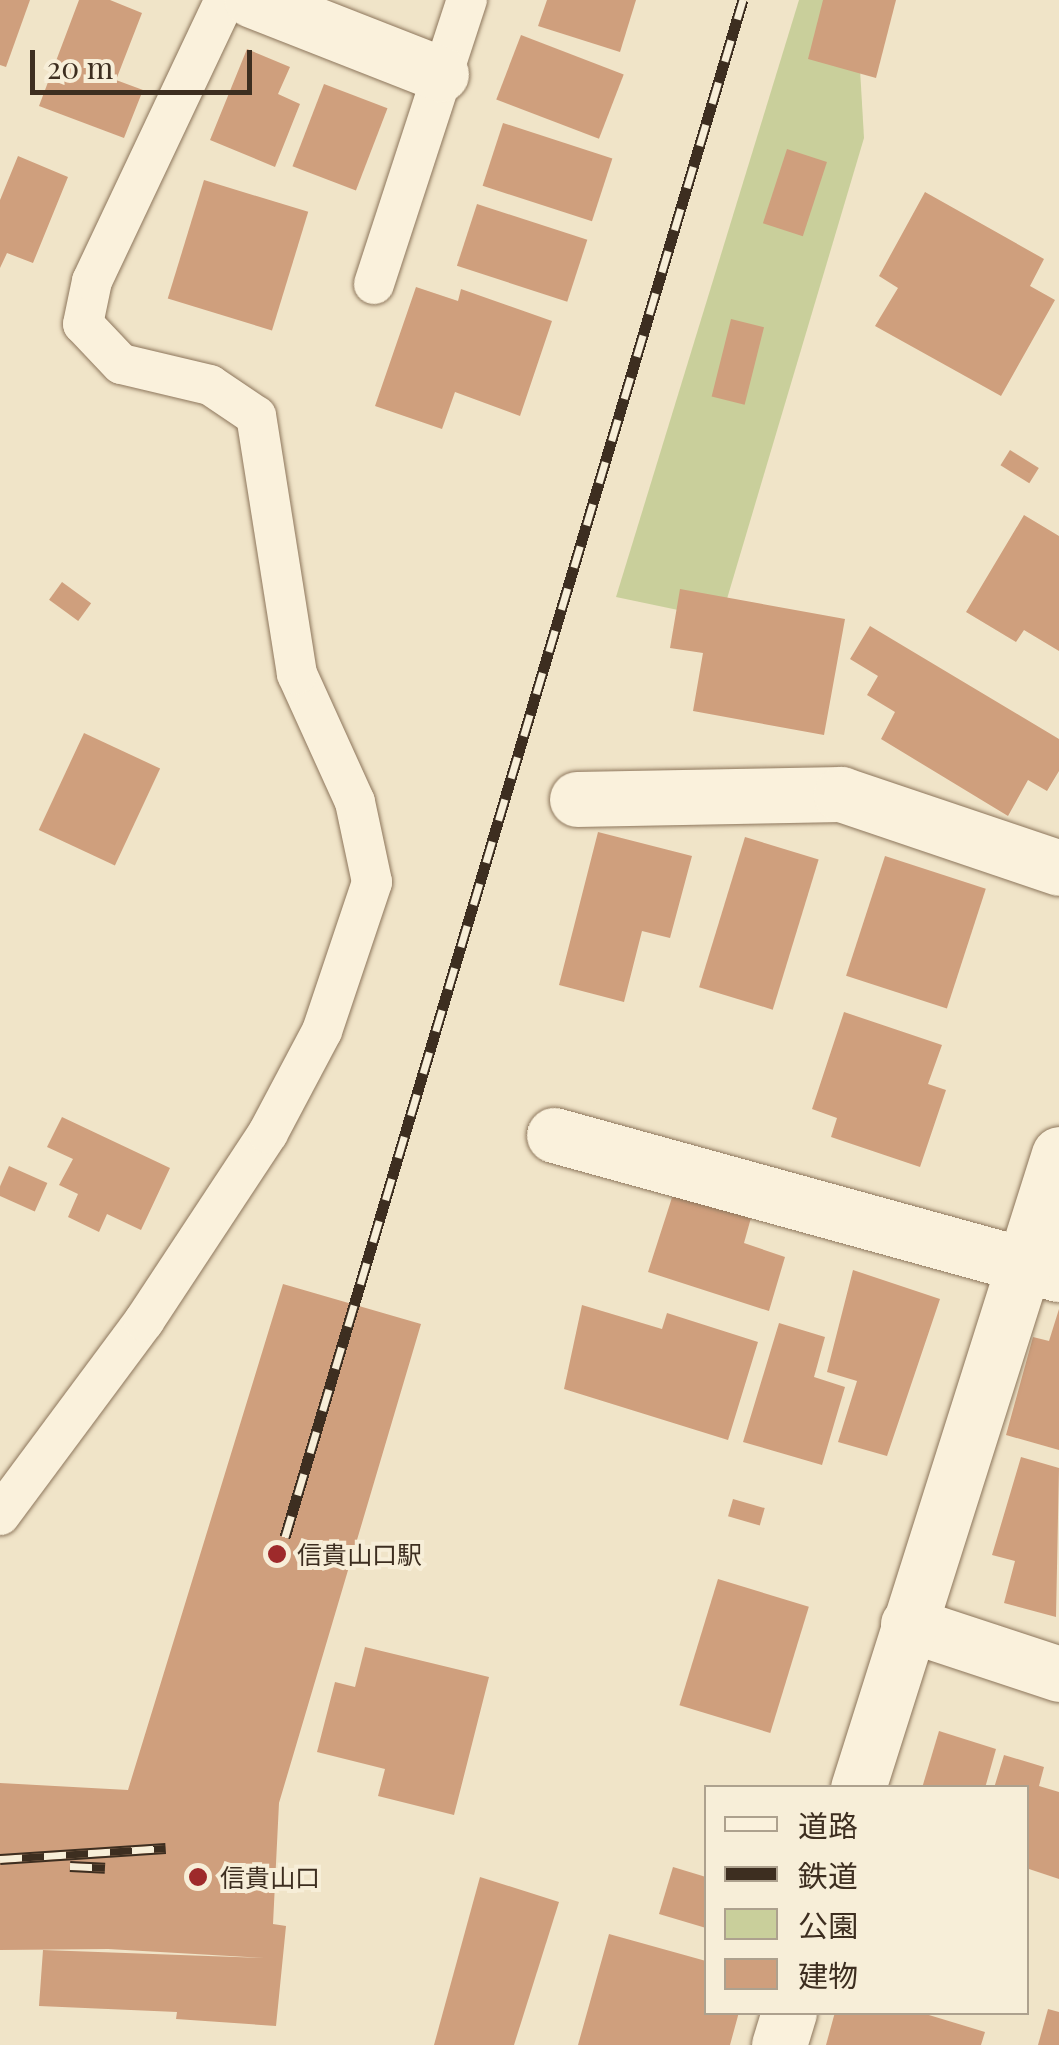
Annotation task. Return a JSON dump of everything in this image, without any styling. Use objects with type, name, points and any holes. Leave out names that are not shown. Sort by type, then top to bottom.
[{"type":"street","points":[[252,0],[441,74]]},
{"type":"street","points":[[578,800],[842,794],[1059,868]]},
{"type":"street","points":[[554,1136],[1042,1270]]},
{"type":"street","points":[[859,1785],[908,1624],[1042,1270],[1059,1154]]},
{"type":"street","points":[[908,1624],[1059,1674]]},
{"type":"street","points":[[779,2045],[788,2015]]},
{"type":"lane","points":[[0,1516],[144,1321],[268,1133],[322,1031],[372,882],[355,802],[297,674],[256,416],[210,385],[121,364],[83,324],[92,281],[224,0]]},
{"type":"lane","points":[[374,284],[467,0]]},
{"type":"green space","points":[[799,0],[856,0],[864,138],[721,619],[616,597]]},
{"type":"building","points":[[0,0],[30,0],[6,67],[0,65]]},
{"type":"building","points":[[79,0],[110,0],[142,13],[116,80],[143,90],[124,138],[39,106]]},
{"type":"building","points":[[547,0],[636,0],[620,52],[538,26]]},
{"type":"building","points":[[823,0],[896,0],[876,78],[808,59]]},
{"type":"building","points":[[521,35],[624,74],[599,139],[496,99]]},
{"type":"building","points":[[247,49],[290,67],[278,94],[300,104],[275,167],[210,140]]},
{"type":"building","points":[[324,84],[387,108],[356,191],[292,166]]},
{"type":"building","points":[[503,123],[612,159],[592,221],[483,186]]},
{"type":"building","points":[[787,149],[827,162],[803,236],[763,223]]},
{"type":"building","points":[[18,156],[68,177],[33,263],[7,253],[0,268],[0,200]]},
{"type":"building","points":[[204,180],[308,212],[272,330],[168,299]]},
{"type":"building","points":[[925,192],[1044,259],[1030,286],[1055,300],[1001,396],[875,326],[898,288],[879,276]]},
{"type":"building","points":[[477,204],[587,240],[567,302],[457,266]]},
{"type":"building","points":[[416,287],[458,301],[461,289],[552,321],[520,416],[455,392],[442,429],[375,406]]},
{"type":"building","points":[[731,319],[764,327],[745,405],[712,397]]},
{"type":"building","points":[[1010,450],[1039,468],[1029,483],[1000,465]]},
{"type":"building","points":[[1024,515],[1059,536],[1059,651],[1024,630],[1016,642],[966,612]]},
{"type":"building","points":[[62,582],[91,603],[78,621],[49,600]]},
{"type":"building","points":[[680,589],[845,619],[824,735],[693,711],[703,653],[670,648]]},
{"type":"building","points":[[870,626],[1059,739],[1059,771],[1047,791],[1028,780],[1008,816],[881,739],[895,712],[867,695],[878,676],[850,659]]},
{"type":"building","points":[[84,733],[160,768],[115,865],[39,830]]},
{"type":"building","points":[[598,832],[692,856],[670,938],[642,931],[624,1002],[559,985]]},
{"type":"building","points":[[745,837],[819,860],[773,1010],[699,987]]},
{"type":"building","points":[[885,856],[986,889],[947,1009],[846,976]]},
{"type":"building","points":[[844,1012],[942,1045],[928,1084],[946,1090],[920,1167],[831,1137],[837,1118],[812,1109]]},
{"type":"building","points":[[62,1117],[170,1168],[141,1230],[107,1214],[99,1232],[68,1217],[78,1194],[59,1185],[73,1159],[47,1147]]},
{"type":"building","points":[[9,1166],[47,1183],[35,1211],[0,1196]]},
{"type":"building","points":[[677,1182],[754,1207],[744,1243],[785,1257],[769,1311],[648,1272]]},
{"type":"building","points":[[853,1270],[940,1299],[887,1456],[838,1442],[857,1381],[827,1372]]},
{"type":"building","name":"信貴山口駅","points":[[283,1284],[421,1324],[279,1803],[273,1924],[286,1926],[276,2026],[176,2019],[177,2012],[39,2006],[43,1950],[265,1958],[108,1949],[0,1950],[0,1783],[128,1790]]},
{"type":"building","points":[[582,1305],[662,1329],[667,1313],[758,1342],[728,1440],[564,1389]]},
{"type":"building","points":[[1059,1309],[1059,1450],[1006,1435],[1033,1337],[1049,1341]]},
{"type":"building","points":[[779,1323],[825,1337],[814,1377],[845,1387],[822,1465],[743,1442]]},
{"type":"building","points":[[1021,1457],[1059,1468],[1056,1617],[1004,1603],[1015,1561],[992,1555]]},
{"type":"building","points":[[733,1499],[765,1508],[760,1525],[728,1516]]},
{"type":"building","points":[[718,1579],[809,1607],[770,1733],[679,1705]]},
{"type":"building","points":[[365,1647],[489,1677],[454,1815],[378,1796],[385,1769],[317,1752],[335,1682],[355,1687]]},
{"type":"building","points":[[939,1731],[996,1749],[986,1785],[923,1785]]},
{"type":"building","points":[[1004,1755],[1044,1767],[1039,1786],[1059,1792],[1059,1879],[1029,1869],[1029,1785],[995,1785]]},
{"type":"building","points":[[673,1867],[704,1876],[704,1927],[659,1914]]},
{"type":"building","points":[[480,1877],[559,1902],[514,2045],[434,2045]]},
{"type":"building","points":[[609,1934],[704,1960],[704,2015],[738,2015],[730,2045],[578,2045]]},
{"type":"building","points":[[1048,2009],[1059,2012],[1059,2045],[1038,2045]]},
{"type":"building","points":[[834,2015],[929,2015],[985,2032],[981,2045],[826,2045]]},
{"type":"railway","points":[[285,1537],[743,0]]},
{"type":"railway","points":[[0,1859],[166,1848]]},
{"type":"railway","points":[[70,1866],[105,1868]]},
{"type":"place","name":"信貴山口駅","points":[[277,1554]]},
{"type":"place","name":"信貴山口","points":[[198,1877]]}]
